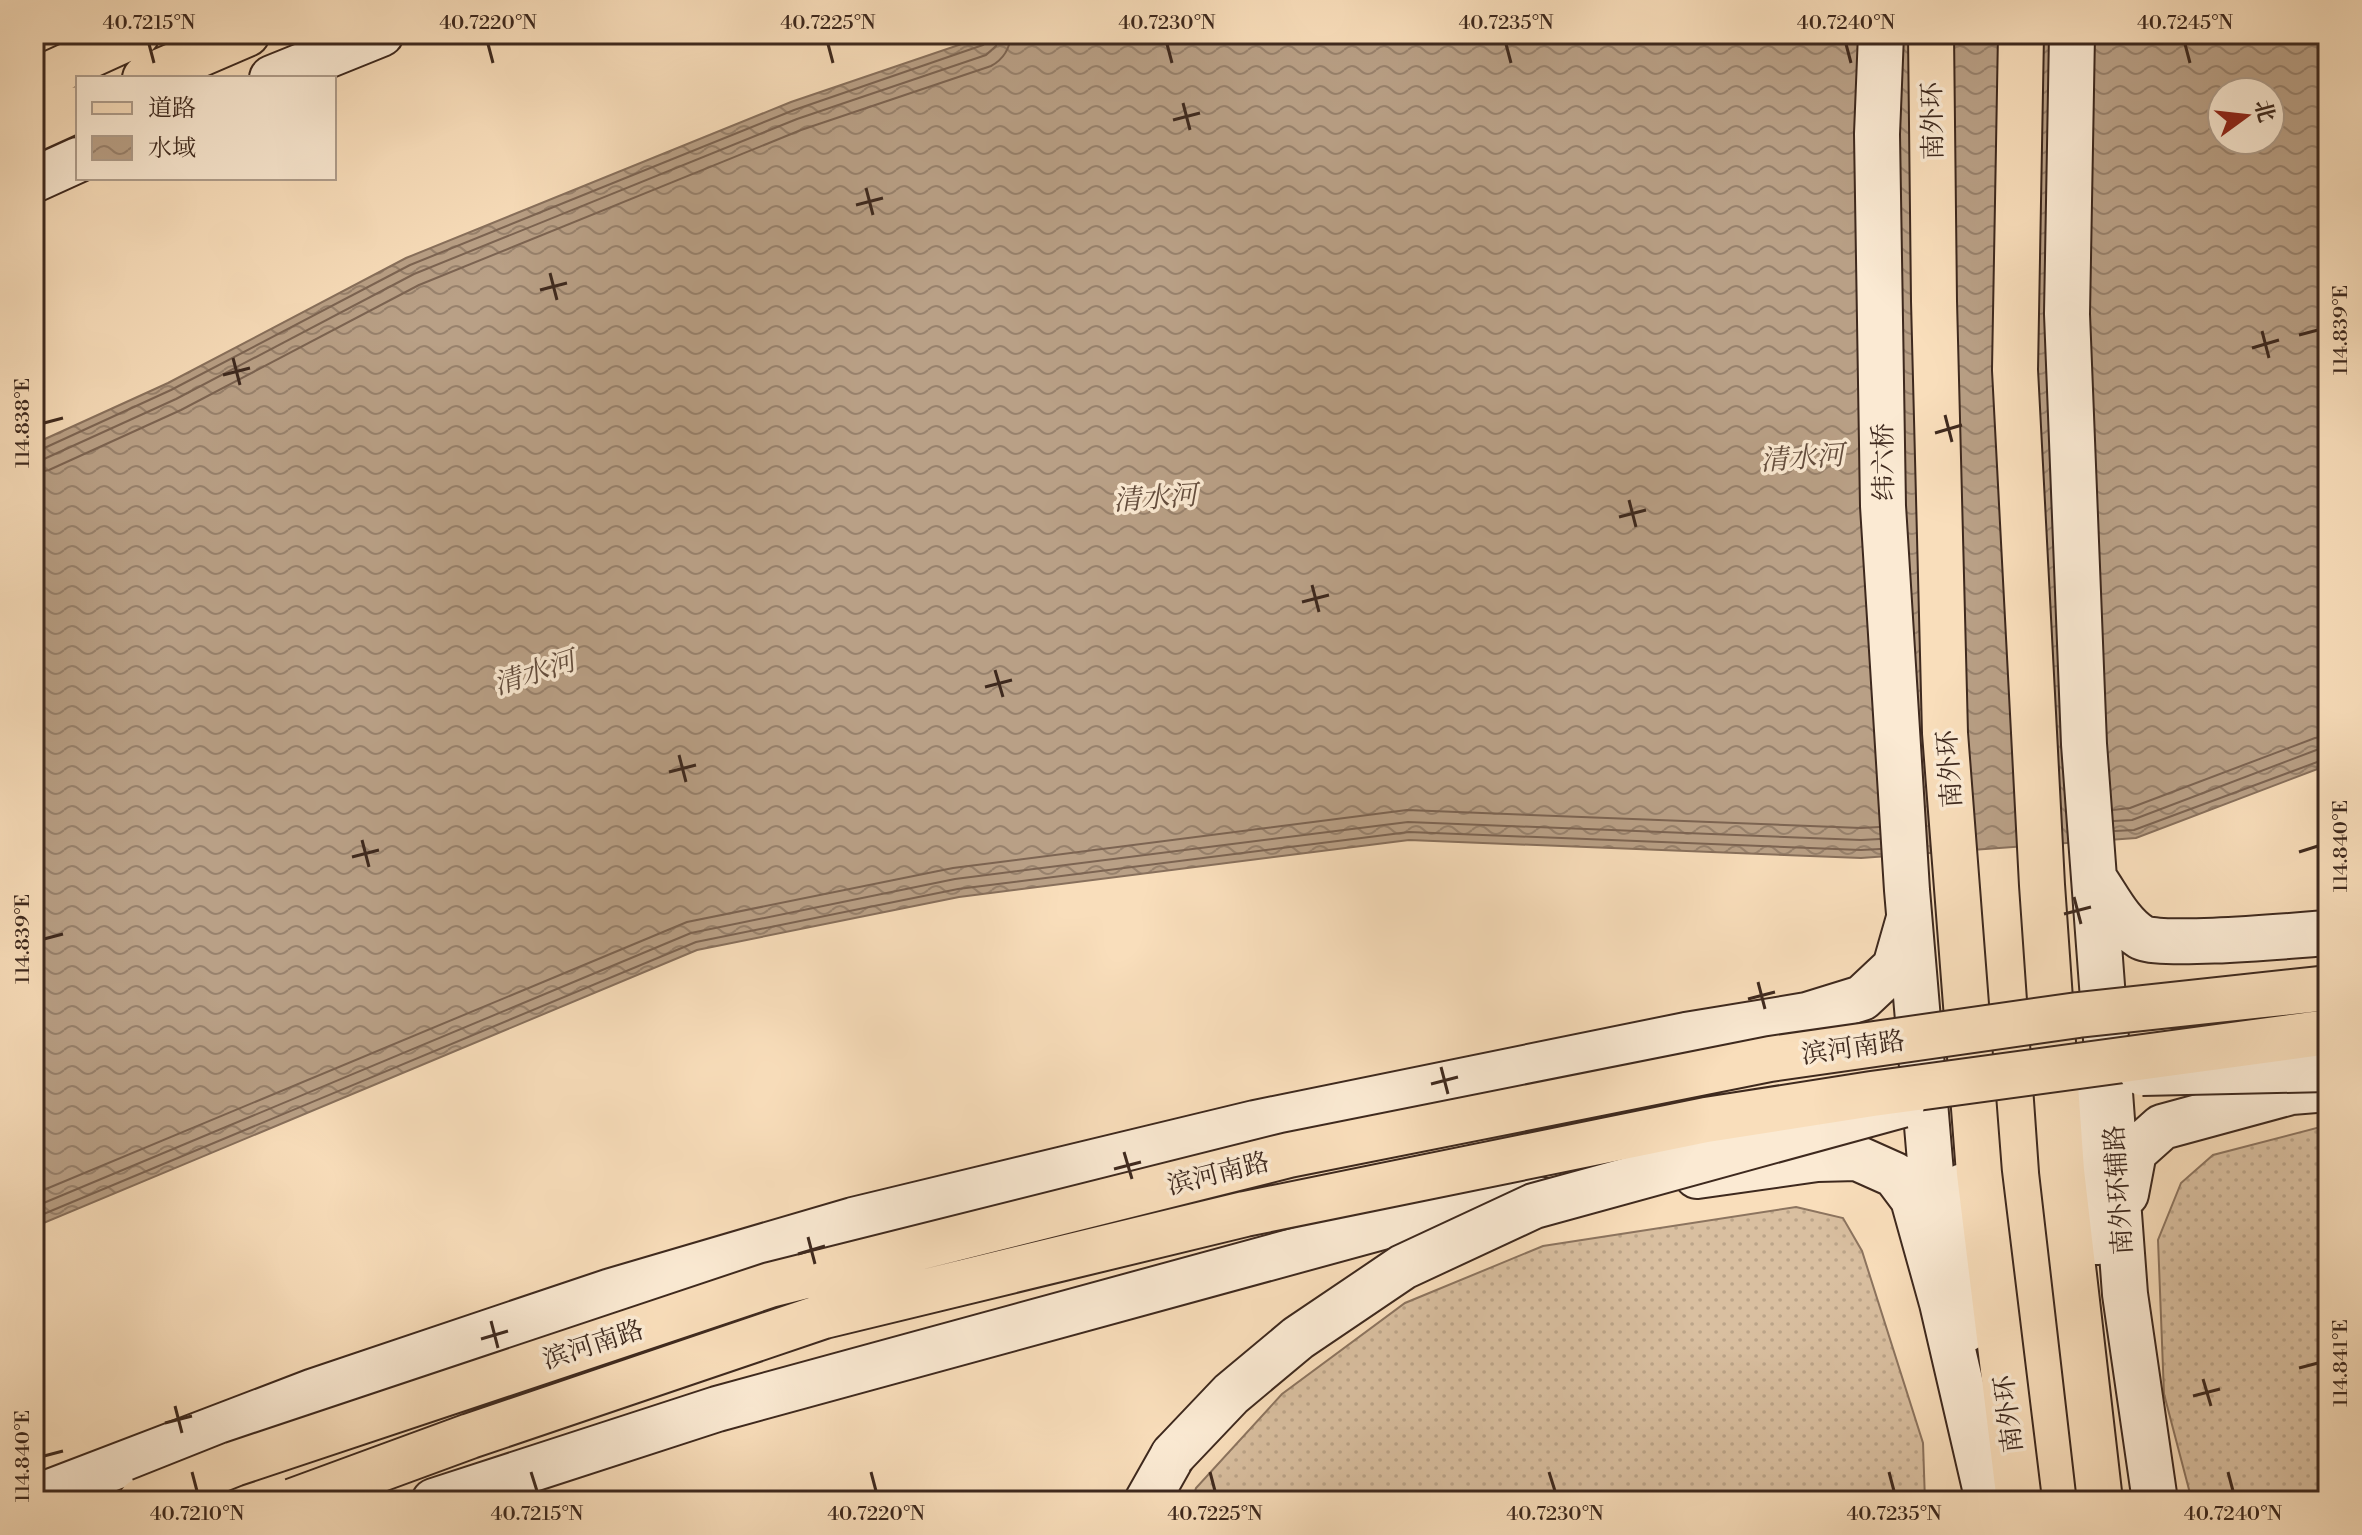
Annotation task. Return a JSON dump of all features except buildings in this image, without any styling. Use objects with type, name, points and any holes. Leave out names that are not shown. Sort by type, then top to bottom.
[{"type":"main road","points":[[34,81],[137,34]]},
{"type":"main road","points":[[150,76],[247,34]]},
{"type":"main road","points":[[277,76],[381,34]]},
{"type":"main road","name":"纬六桥","points":[[1881,34],[1877,134],[1883,506],[1908,904]]},
{"type":"main road","name":"南外环","points":[[1931,34],[1944,701],[1979,1173],[2019,1501]]},
{"type":"main road","points":[[2021,34],[2015,370],[2042,885],[2062,1171],[2100,1501]]},
{"type":"main road","points":[[2072,34],[2067,314],[2084,744],[2094,878],[2124,922],[2143,939],[2183,941],[2328,933]]},
{"type":"main road","points":[[34,129],[76,110]]},
{"type":"main road","points":[[34,180],[76,161]]},
{"type":"main road","name":"南外环辅路","points":[[2094,878],[2125,1294],[2150,1496]]},
{"type":"main road","points":[[1957,884],[1967,1501]]},
{"type":"main road","points":[[2042,885],[2092,1218],[2129,1381],[2150,1496]]},
{"type":"main road","points":[[1908,904],[1942,1303],[1967,1501]]},
{"type":"main road","points":[[34,1498],[314,1391],[611,1291],[853,1220],[1255,1123],[1686,1035],[1807,1015],[1862,998],[1895,967],[1908,904]]},
{"type":"main road","name":"滨河南路","points":[[141,1501],[234,1464],[770,1285],[1289,1155],[1770,1059],[2078,1015],[2328,988]]},
{"type":"main road","name":"滨河南路","points":[[293,1501],[470,1436],[839,1313],[1245,1214],[1675,1127],[1872,1094],[2328,1032]]},
{"type":"main road","points":[[1147,1501],[1173,1455],[1231,1394],[1298,1338],[1403,1267],[1534,1206],[2011,1075],[2328,1069]]},
{"type":"main road","points":[[2120,1224],[2134,1152],[2162,1127],[2291,1092],[2328,1089]]},
{"type":"main road","points":[[434,1501],[717,1409],[1422,1216],[1817,1159],[1857,1158],[1895,1175],[1913,1199],[1942,1303],[1988,1501]]},
{"type":"main road","points":[[2125,1294],[2129,1381]]},
{"type":"shaded area","points":[[2328,1125],[2328,1501],[2192,1501],[2164,1394],[2158,1240],[2181,1183],[2213,1155]]},
{"type":"shaded area","points":[[1796,1207],[1843,1218],[1862,1251],[1923,1443],[1925,1501],[1192,1501],[1196,1488],[1282,1394],[1405,1303],[1543,1246]]},
{"type":"water","name":"清水河","points":[[991,34],[2328,34],[2328,765],[2136,838],[1861,858],[1409,840],[959,897],[697,950],[34,1227],[34,444],[168,383],[406,258],[791,102]]}]
